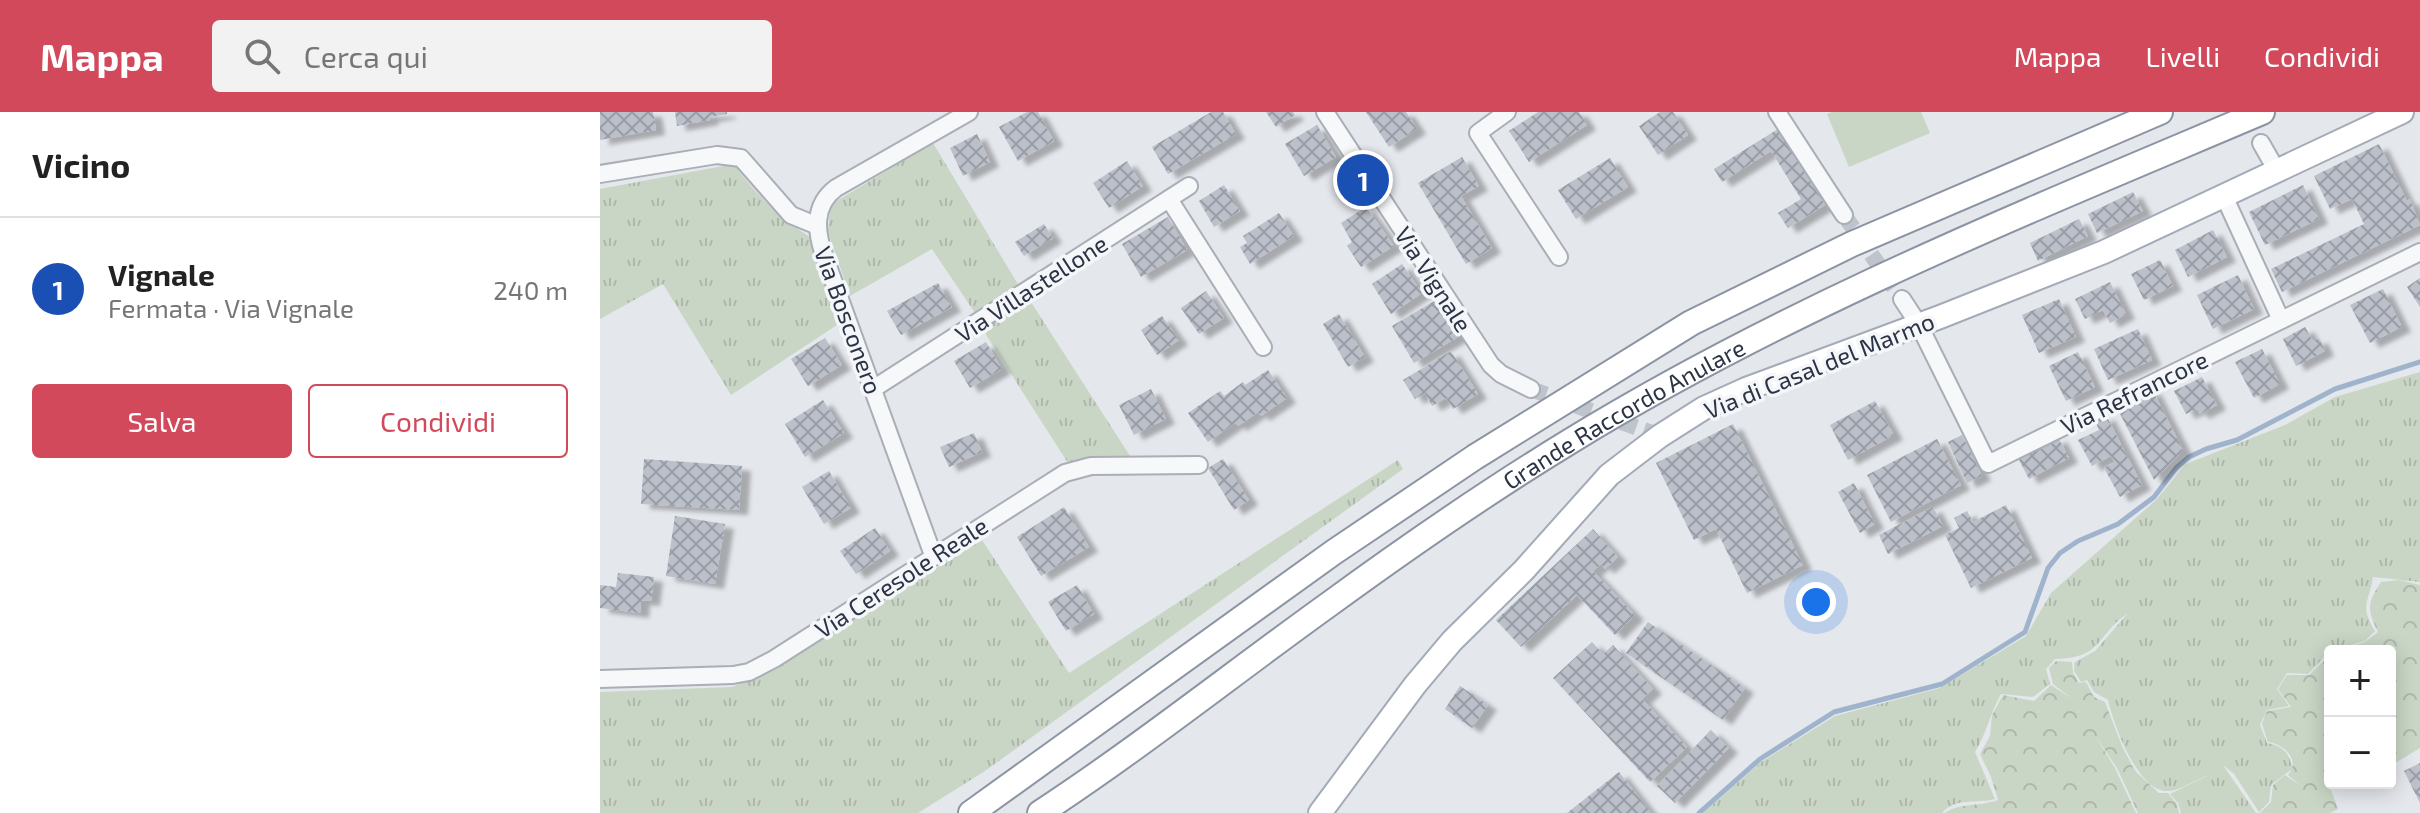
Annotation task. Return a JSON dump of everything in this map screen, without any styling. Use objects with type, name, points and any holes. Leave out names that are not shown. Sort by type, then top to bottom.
[{"type":"highway","name":"Grande Raccordo Anulare","points":[[971,813],[1334,552],[1475,457],[1691,323],[1852,244],[2160,112]]},
{"type":"highway","name":"Grande Raccordo Anulare","points":[[1040,813],[1056,805],[1423,538],[1558,449],[1654,392],[1860,285],[2262,112]]},
{"type":"main road","name":"Via di Casal del Marmo","points":[[1320,813],[1415,685],[1452,641],[1524,570],[1599,485],[1628,458],[1713,404],[2104,252],[2402,112]]},
{"type":"street","name":"Via Bosconero","points":[[933,555],[825,258],[818,226],[822,203],[836,188],[969,112]]},
{"type":"street","name":"Via Vignale","points":[[1325,112],[1491,365],[1501,374],[1531,389]]},
{"type":"street","points":[[1507,112],[1478,133],[1559,257]]},
{"type":"street","points":[[1777,112],[1844,215]]},
{"type":"street","points":[[2261,143],[2277,171]]},
{"type":"street","points":[[600,174],[717,155],[735,156],[747,163],[791,215],[818,226]]},
{"type":"street","name":"Via Villastellone","points":[[873,389],[1189,186]]},
{"type":"street","points":[[2224,196],[2281,320]]},
{"type":"street","points":[[1169,199],[1263,347]]},
{"type":"street","name":"Via Refrancore","points":[[1919,325],[1988,464],[2420,252]]},
{"type":"street","points":[[1902,299],[1919,325]]},
{"type":"street","name":"Via Ceresole Reale","points":[[600,679],[716,676],[749,672],[1074,469],[1091,466],[1199,465]]},
{"type":"green space","points":[[1921,112],[1930,133],[1849,167],[1827,114]]},
{"type":"green space","points":[[933,143],[1019,286],[975,313],[932,249],[850,296],[828,232],[830,205]]},
{"type":"green space","points":[[734,164],[768,204],[810,237],[837,325],[731,395],[663,284],[600,319],[600,189]]},
{"type":"green space","points":[[1029,299],[1130,456],[1068,463],[983,330]]},
{"type":"green space","points":[[2420,372],[2420,582],[2373,577],[2366,609],[2375,631],[2365,641],[2351,645],[2324,645],[2324,657],[2308,674],[2287,673],[2277,689],[2289,706],[2267,710],[2260,725],[2267,743],[2285,751],[2292,769],[2271,785],[2269,802],[2259,812],[2234,774],[2223,765],[2256,813],[2181,813],[2178,803],[2170,794],[2209,775],[2168,791],[2157,789],[2137,769],[2121,739],[2108,700],[2094,692],[2087,680],[2081,682],[2074,671],[2075,662],[2095,651],[2128,613],[2091,650],[2071,658],[2055,659],[2046,669],[2050,684],[2033,697],[2001,694],[1975,752],[1995,799],[1960,803],[1942,813],[1703,813],[1761,762],[1835,716],[1940,688],[2026,636],[2051,593],[2156,500],[2186,464],[2285,425],[2335,397]]},
{"type":"green space","points":[[1398,460],[1403,469],[985,771],[918,813],[600,813],[600,692],[732,687],[764,674],[982,540],[1069,673]]},
{"type":"green space","points":[[2399,580],[2420,585],[2420,748],[2397,762],[2396,645],[2355,645],[2378,632],[2370,606],[2381,582]]},
{"type":"green space","points":[[2056,661],[2072,662],[2073,673],[2079,683],[2086,682],[2094,697],[2105,702],[2135,771],[2159,793],[2168,793],[2177,804],[2179,813],[2138,813],[2117,768],[2094,734],[2115,768],[2136,813],[1945,813],[1958,807],[1998,800],[1980,754],[1990,736],[1992,715],[2003,695],[2034,701],[2051,685],[2072,699],[2053,684],[2049,668]]},
{"type":"green space","points":[[2324,661],[2324,789],[2331,789],[2338,809],[2330,813],[2260,813],[2271,802],[2273,785],[2285,775],[2300,785],[2288,775],[2292,769],[2292,758],[2285,749],[2268,742],[2262,724],[2267,711],[2291,707],[2278,689],[2287,675],[2309,675]]},
{"type":"building","points":[[600,112],[653,112],[656,130],[600,140]]},
{"type":"building","points":[[675,112],[727,112],[727,114],[677,126]]},
{"type":"building","points":[[1027,112],[1038,112],[1054,141],[1018,161],[999,127]]},
{"type":"building","points":[[1211,112],[1223,112],[1236,134],[1168,174],[1152,147]]},
{"type":"building","points":[[1266,112],[1293,112],[1295,115],[1276,127]]},
{"type":"building","points":[[1366,112],[1406,112],[1417,129],[1389,147]]},
{"type":"building","points":[[1538,112],[1579,112],[1587,125],[1529,162],[1509,131]]},
{"type":"building","points":[[1660,112],[1673,112],[1688,135],[1658,155],[1639,126]]},
{"type":"building","points":[[1317,125],[1336,157],[1304,176],[1285,144]]},
{"type":"building","points":[[1778,129],[1825,205],[1788,228],[1778,213],[1801,199],[1771,151],[1722,182],[1714,169]]},
{"type":"building","points":[[977,134],[990,162],[963,176],[950,148]]},
{"type":"building","points":[[2379,144],[2407,201],[2410,199],[2420,225],[2282,292],[2271,269],[2364,224],[2352,199],[2330,209],[2314,176]]},
{"type":"building","points":[[1462,157],[1479,186],[1461,196],[1492,248],[1466,264],[1418,183]]},
{"type":"building","points":[[1610,158],[1628,187],[1576,219],[1558,190]]},
{"type":"building","points":[[1127,161],[1143,186],[1109,208],[1093,183]]},
{"type":"building","points":[[1224,185],[1240,211],[1214,227],[1199,201]]},
{"type":"building","points":[[2303,185],[2319,219],[2265,245],[2249,212]]},
{"type":"building","points":[[2133,192],[2143,211],[2097,233],[2088,214]]},
{"type":"building","points":[[1366,207],[1394,246],[1361,267],[1347,246],[1352,242],[1341,223]]},
{"type":"building","points":[[1279,213],[1294,236],[1250,264],[1240,247],[1247,243],[1243,236]]},
{"type":"building","points":[[1168,217],[1187,250],[1141,277],[1122,244]]},
{"type":"building","points":[[2079,219],[2088,236],[2038,261],[2030,243]]},
{"type":"building","points":[[1044,224],[1053,238],[1024,256],[1015,242]]},
{"type":"building","points":[[2213,230],[2227,257],[2188,277],[2175,250]]},
{"type":"building","points":[[2160,260],[2173,286],[2144,300],[2131,274]]},
{"type":"building","points":[[1402,264],[1422,293],[1391,314],[1372,284]]},
{"type":"building","points":[[2238,275],[2254,309],[2213,329],[2197,295]]},
{"type":"building","points":[[2420,278],[2420,307],[2407,287]]},
{"type":"building","points":[[2110,282],[2126,314],[2110,323],[2103,310],[2085,319],[2075,299]]},
{"type":"building","points":[[938,283],[952,307],[901,335],[887,311]]},
{"type":"building","points":[[2383,289],[2402,327],[2370,343],[2350,305]]},
{"type":"building","points":[[1206,291],[1224,318],[1199,334],[1181,308]]},
{"type":"building","points":[[1441,297],[1463,334],[1414,363],[1392,326]]},
{"type":"building","points":[[2059,299],[2076,337],[2039,353],[2022,315]]},
{"type":"building","points":[[1339,314],[1365,357],[1348,367],[1323,324]]},
{"type":"building","points":[[1162,316],[1179,340],[1157,355],[1141,330]]},
{"type":"building","points":[[2305,327],[2313,341],[2319,338],[2325,351],[2296,366],[2283,339]]},
{"type":"building","points":[[2138,329],[2152,360],[2108,380],[2094,349]]},
{"type":"building","points":[[825,338],[842,365],[808,386],[791,359]]},
{"type":"building","points":[[986,342],[1002,369],[970,388],[954,361]]},
{"type":"building","points":[[2262,349],[2280,384],[2254,398],[2235,362]]},
{"type":"building","points":[[1451,351],[1478,394],[1453,409],[1446,398],[1432,406],[1425,393],[1415,399],[1403,380]]},
{"type":"building","points":[[2078,352],[2095,387],[2066,401],[2049,366]]},
{"type":"building","points":[[1268,370],[1287,398],[1261,416],[1258,412],[1238,426],[1235,423],[1208,442],[1188,413],[1220,391],[1224,396]]},
{"type":"building","points":[[2202,377],[2217,405],[2200,414],[2197,409],[2186,414],[2174,391]]},
{"type":"building","points":[[1151,389],[1166,419],[1134,435],[1119,405]]},
{"type":"building","points":[[2152,389],[2183,450],[2154,480],[2116,406]]},
{"type":"building","points":[[823,400],[844,433],[805,457],[785,424]]},
{"type":"building","points":[[1875,401],[1894,435],[1848,460],[1830,425]]},
{"type":"building","points":[[2106,415],[2142,485],[2120,497],[2104,468],[2115,462],[2111,456],[2092,466],[2078,440],[2099,430],[2095,421]]},
{"type":"building","points":[[1733,424],[1803,565],[1747,593],[1716,529],[1694,540],[1656,463]]},
{"type":"building","points":[[974,433],[982,452],[949,467],[940,447]]},
{"type":"building","points":[[1962,435],[1982,476],[1967,483],[1948,442]]},
{"type":"building","points":[[2058,437],[2069,458],[2029,479],[2018,458]]},
{"type":"building","points":[[1937,439],[1961,485],[1891,522],[1867,475]]},
{"type":"building","points":[[644,459],[742,466],[739,510],[641,504]]},
{"type":"building","points":[[1223,459],[1249,500],[1234,510],[1208,468]]},
{"type":"building","points":[[829,471],[851,508],[824,524],[802,487]]},
{"type":"building","points":[[1854,483],[1875,524],[1860,533],[1838,492]]},
{"type":"building","points":[[2006,505],[2032,558],[1971,588],[1945,535],[1959,528],[1954,518],[1967,511],[1973,522]]},
{"type":"building","points":[[1064,507],[1089,547],[1041,576],[1017,537]]},
{"type":"building","points":[[1933,507],[1943,526],[1888,554],[1879,535]]},
{"type":"building","points":[[675,516],[725,524],[715,584],[666,576]]},
{"type":"building","points":[[875,528],[890,551],[856,574],[840,551]]},
{"type":"building","points":[[1593,529],[1618,557],[1605,569],[1601,564],[1593,571],[1635,615],[1615,635],[1577,595],[1521,647],[1496,620]]},
{"type":"building","points":[[618,573],[654,577],[651,601],[641,600],[640,613],[600,608],[600,585],[616,587]]},
{"type":"building","points":[[1077,585],[1094,614],[1066,631],[1048,602]]},
{"type":"building","points":[[1648,622],[1745,688],[1723,720],[1626,653]]},
{"type":"building","points":[[1592,642],[1603,654],[1613,645],[1653,689],[1642,699],[1687,747],[1650,782],[1553,678]]},
{"type":"building","points":[[1460,686],[1488,705],[1472,728],[1445,709]]},
{"type":"building","points":[[1711,730],[1729,748],[1675,803],[1657,786]]},
{"type":"building","points":[[2420,763],[2420,803],[2404,771]]},
{"type":"building","points":[[1619,772],[1651,813],[1567,813]]},
{"type":"waterway","points":[[1699,813],[1760,759],[1834,712],[1942,684],[2025,632],[2048,568],[2060,553],[2078,541],[2118,524],[2154,497],[2176,468],[2189,457],[2237,440],[2335,389],[2420,362]]},
{"type":"tunnel","points":[[1844,215],[1902,299]]},
{"type":"tunnel","points":[[1531,389],[1660,436]]},
{"type":"place","name":"Vignale","points":[[1363,180]]}]
